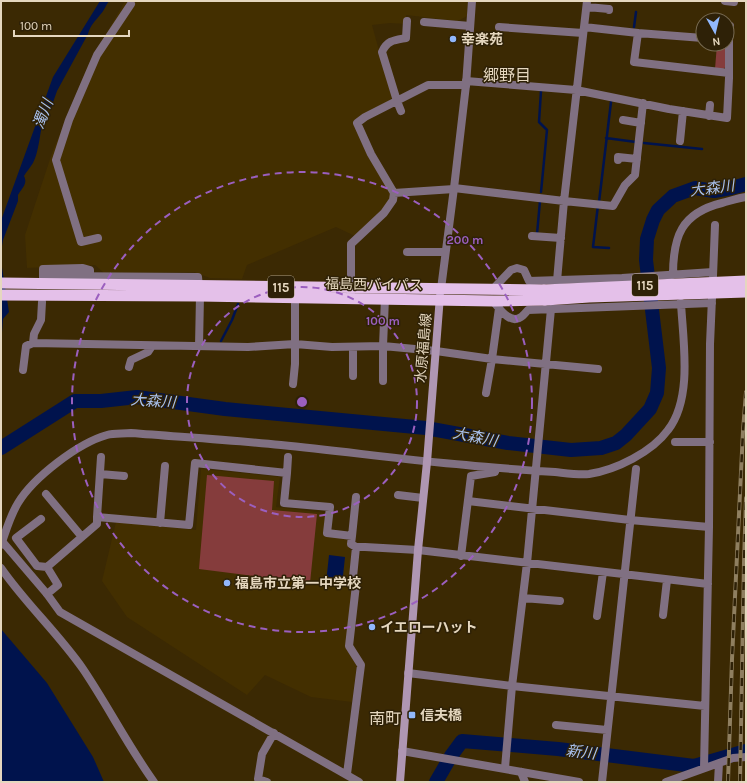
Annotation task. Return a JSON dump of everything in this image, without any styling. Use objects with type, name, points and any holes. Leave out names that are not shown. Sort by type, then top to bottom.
[{"type":"highway","name":"福島西バイパス","points":[[351,293],[385,298],[492,290],[546,300],[746,281]]},
{"type":"highway","name":"福島西バイパス","points":[[1,283],[200,291],[441,294],[496,304],[588,297],[746,292]]},
{"type":"highway","name":"福島西バイパス","points":[[1,295],[200,291]]},
{"type":"main road","name":"水原福島線","points":[[400,782],[418,550],[432,408],[441,294]]},
{"type":"street","points":[[441,294],[466,83],[472,1]]},
{"type":"street","points":[[98,238],[81,242],[56,160],[69,120],[97,55],[131,4]]},
{"type":"street","points":[[557,281],[576,90],[587,4],[609,10]]},
{"type":"street","points":[[401,111],[396,101],[382,52],[388,42],[406,38],[407,21]]},
{"type":"street","points":[[424,22],[470,26]]},
{"type":"street","points":[[499,27],[583,30],[695,37]]},
{"type":"street","points":[[638,33],[634,62],[729,73]]},
{"type":"street","points":[[351,293],[351,244],[384,213],[393,200],[394,193],[371,154],[357,123],[365,117],[428,85],[466,83],[576,90],[709,116],[727,118],[728,52]]},
{"type":"street","points":[[394,193],[454,189],[613,206],[625,185],[636,176],[643,103]]},
{"type":"street","points":[[709,116],[710,105]]},
{"type":"street","points":[[680,141],[683,111]]},
{"type":"street","points":[[622,120],[641,123]]},
{"type":"street","points":[[618,160],[618,157],[637,159]]},
{"type":"street","points":[[673,275],[673,255],[677,239],[683,226],[693,215],[714,205],[746,197]]},
{"type":"street","points":[[492,290],[511,270],[517,268],[524,270],[529,281],[713,274],[715,225]]},
{"type":"street","points":[[532,236],[561,238]]},
{"type":"street","points":[[407,252],[445,252]]},
{"type":"street","points":[[43,278],[198,277],[200,291],[199,346]]},
{"type":"street","points":[[293,384],[295,293]]},
{"type":"street","points":[[383,381],[385,298]]},
{"type":"street","points":[[505,768],[512,686],[527,563],[546,364],[546,300]]},
{"type":"street","points":[[496,304],[507,317],[515,320],[520,318],[528,310],[546,300],[631,306],[678,304],[712,300],[710,344],[710,527],[704,768]]},
{"type":"street","points":[[33,343],[34,334],[40,320],[42,302]]},
{"type":"street","points":[[486,394],[492,359],[496,304]]},
{"type":"street","points":[[359,782],[60,612],[47,594],[1,542],[17,504],[26,490],[83,445],[107,435],[131,433],[427,458],[496,468],[536,469],[588,474],[601,471],[630,460],[655,445],[669,430],[678,415],[682,402],[685,379],[678,304]]},
{"type":"street","points":[[22,370],[26,346],[33,343],[248,347],[295,344],[383,346],[436,351],[492,359],[598,369]]},
{"type":"street","points":[[129,367],[131,360],[148,352],[152,346]]},
{"type":"street","points":[[353,346],[353,376]]},
{"type":"street","points":[[675,442],[710,442]]},
{"type":"street","points":[[41,519],[16,538],[37,566],[47,567],[98,524],[97,517],[101,457]]},
{"type":"street","points":[[288,457],[284,503],[330,507],[327,533],[352,536]]},
{"type":"street","points":[[97,517],[189,525],[195,463],[287,473]]},
{"type":"street","points":[[160,523],[165,466]]},
{"type":"street","points":[[461,556],[471,476],[495,472],[496,468]]},
{"type":"street","points":[[602,782],[636,469]]},
{"type":"street","points":[[100,474],[124,476]]},
{"type":"street","points":[[46,494],[82,537]]},
{"type":"street","points":[[398,496],[423,498]]},
{"type":"street","points":[[356,497],[351,544],[356,547],[365,546],[418,550],[708,584]]},
{"type":"street","points":[[468,501],[630,520],[710,527]]},
{"type":"street","points":[[347,774],[361,665],[349,646],[356,585],[353,577],[356,547]]},
{"type":"street","points":[[47,567],[58,585],[47,594]]},
{"type":"street","points":[[1,568],[19,593],[62,642],[82,669],[154,782]]},
{"type":"street","points":[[597,616],[603,572]]},
{"type":"street","points":[[663,615],[667,580]]},
{"type":"street","points":[[522,598],[560,601]]},
{"type":"street","points":[[408,674],[705,706]]},
{"type":"street","points":[[556,726],[607,730]]},
{"type":"street","points":[[267,782],[258,780],[260,761],[262,754],[274,733]]},
{"type":"street","points":[[402,751],[579,782]]},
{"type":"street","points":[[666,782],[733,758],[746,757]]},
{"type":"street","points":[[718,763],[718,782]]},
{"type":"street","points":[[521,772],[525,782]]},
{"type":"shaded area","points":[[125,1],[468,1],[467,16],[458,21],[406,15],[406,24],[390,23],[372,25],[392,98],[388,103],[355,120],[354,126],[367,154],[392,195],[383,211],[355,236],[336,227],[247,265],[242,279],[210,278],[194,272],[104,273],[95,265],[27,268],[25,235],[52,153],[88,65]]},
{"type":"shaded area","points":[[716,52],[727,52],[727,66],[723,69],[715,69]]},
{"type":"shaded area","name":"福島市立第一中学校","points":[[201,469],[280,477],[276,507],[326,513],[324,536],[347,539],[349,548],[353,553],[353,586],[346,649],[357,664],[352,702],[311,697],[265,675],[247,695],[127,617],[102,581],[116,522],[196,530]]},
{"type":"shaded area","points":[[207,475],[274,481],[272,510],[317,514],[310,583],[199,569]]},
{"type":"water","name":"濁川","points":[[100,1],[109,1],[103,12],[91,26],[57,91],[51,108],[48,109],[45,115],[36,157],[24,176],[25,184],[18,195],[18,201],[3,240],[1,252],[1,221],[53,77]]},
{"type":"water","points":[[1,261],[9,312],[3,319],[1,346]]},
{"type":"water","points":[[329,555],[345,557],[342,585],[326,583]]},
{"type":"water","points":[[1,629],[47,683],[93,757],[104,782],[1,782]]},
{"type":"waterway","points":[[634,27],[636,12]]},
{"type":"waterway","points":[[541,91],[539,122],[547,130],[541,192]]},
{"type":"waterway","points":[[599,202],[611,102]]},
{"type":"waterway","points":[[606,138],[636,142]]},
{"type":"waterway","points":[[644,143],[702,149]]},
{"type":"waterway","name":"大森川","points":[[1,448],[75,401],[101,401],[137,397],[225,409],[426,428],[508,443],[571,450],[601,448],[616,443],[626,435],[650,409],[657,393],[659,368],[646,260],[647,239],[658,210],[673,196],[695,188],[714,191],[746,184]]},
{"type":"waterway","points":[[537,234],[540,201]]},
{"type":"waterway","points":[[598,205],[593,247],[609,248]]},
{"type":"waterway","points":[[221,341],[232,320],[238,304]]},
{"type":"waterway","name":"新川","points":[[436,782],[451,756],[462,741],[558,749],[694,766],[746,751]]},
{"type":"railway","points":[[728,782],[732,659],[746,392]]},
{"type":"railway","points":[[740,782],[746,498]]},
{"type":"place","name":"幸楽苑","points":[[453,39]]},
{"type":"place","name":"福島市立第一中学校","points":[[227,583]]},
{"type":"place","name":"イエローハット","points":[[372,627]]},
{"type":"place","name":"信夫橋","points":[[412,715]]},
{"type":"district","name":"郷野目","points":[[507,75]]},
{"type":"district","name":"南町","points":[[385,718]]}]
